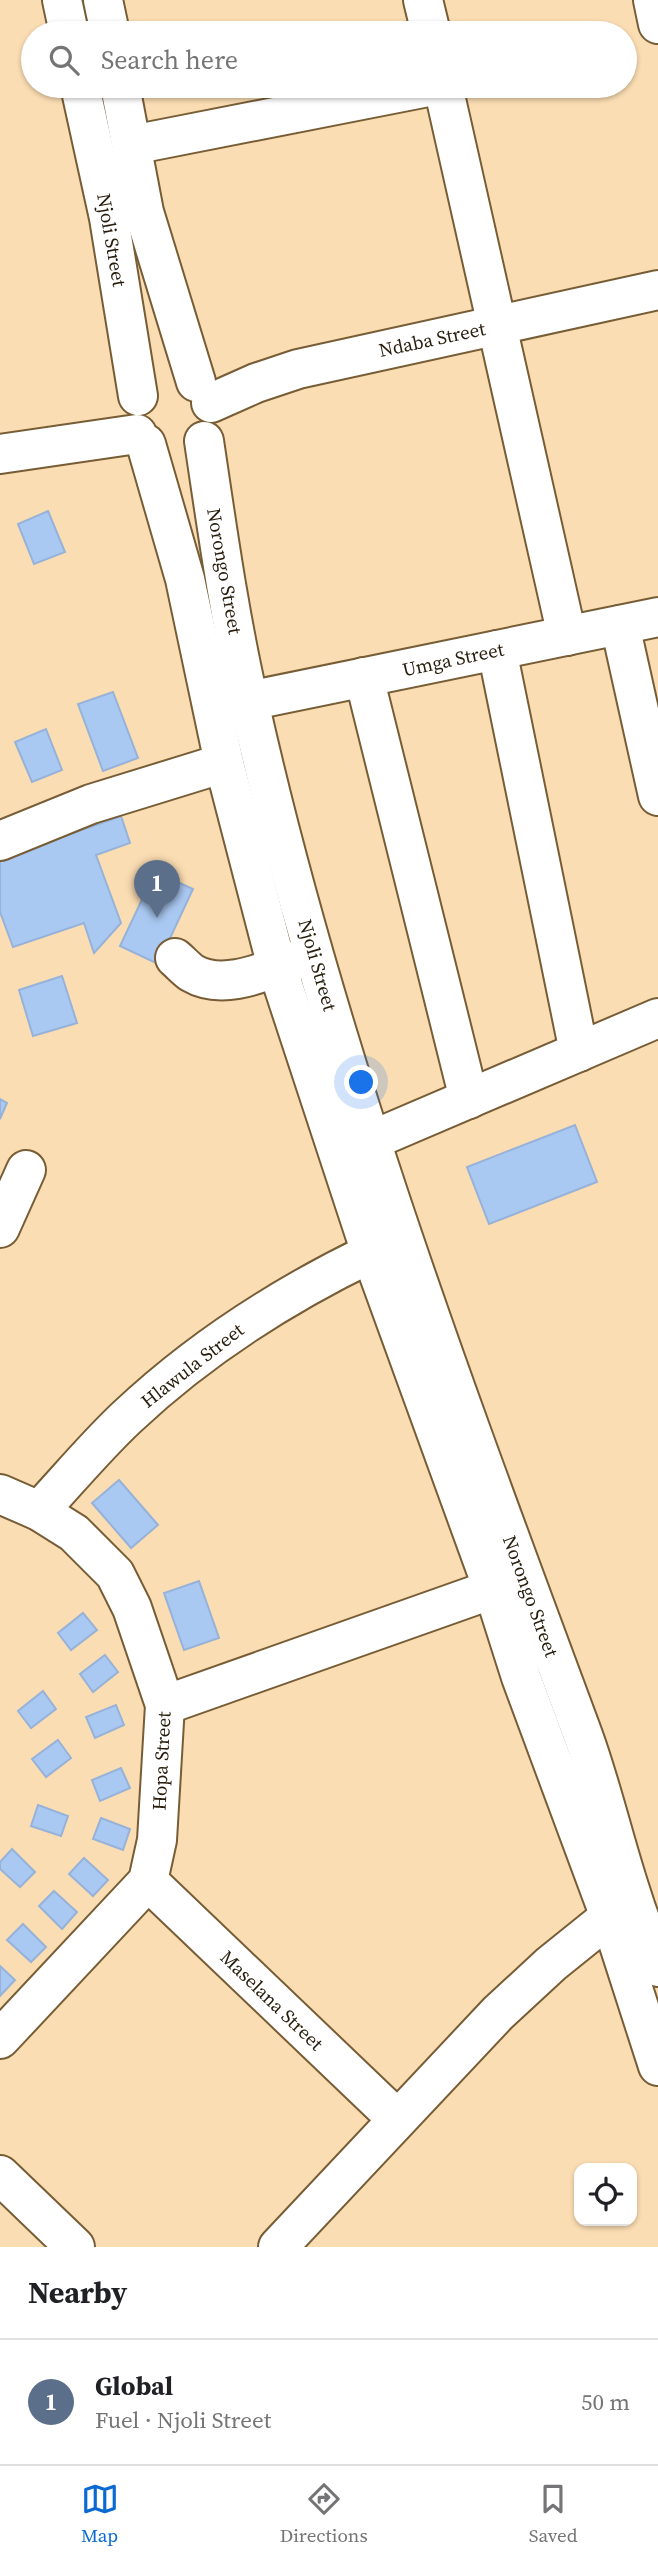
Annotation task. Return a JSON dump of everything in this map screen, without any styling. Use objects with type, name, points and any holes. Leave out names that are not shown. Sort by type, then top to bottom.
[{"type":"street","points":[[62,0],[66,21]]},
{"type":"street","points":[[103,0],[107,21]]},
{"type":"street","points":[[423,0],[428,21]]},
{"type":"street","points":[[653,0],[658,24]]},
{"type":"street","name":"Njoli Street","points":[[83,98],[109,218],[138,396]]},
{"type":"street","name":"Njoli Street","points":[[122,98],[144,212],[204,393]]},
{"type":"street","points":[[132,145],[372,98]]},
{"type":"street","points":[[446,98],[567,636]]},
{"type":"street","name":"Ndaba Street","points":[[204,393],[256,383],[298,369],[658,290]]},
{"type":"street","points":[[164,376],[184,377],[204,393],[213,416],[211,429],[195,449],[183,454],[157,452],[142,439],[133,421],[138,396],[146,386],[164,376]]},
{"type":"street","points":[[0,454],[142,439]]},
{"type":"street","name":"Njoli Street","points":[[142,439],[185,579],[223,763],[277,967],[371,1252]]},
{"type":"street","name":"Norongo Street","points":[[204,441],[223,570],[248,701]]},
{"type":"street","name":"Umga Street","points":[[248,701],[658,617]]},
{"type":"street","points":[[620,625],[658,796]]},
{"type":"street","points":[[497,650],[579,1052]]},
{"type":"street","points":[[364,677],[469,1099]]},
{"type":"street","name":"Njoli Street","points":[[248,701],[314,954],[370,1141],[399,1227]]},
{"type":"street","points":[[0,841],[91,804],[223,763]]},
{"type":"street","points":[[175,958],[193,973],[213,980],[235,980],[314,954]]},
{"type":"street","points":[[370,1141],[658,1018]]},
{"type":"street","points":[[0,1228],[26,1170]]},
{"type":"street","name":"Norongo Street","points":[[399,1227],[595,1769],[622,1908]]},
{"type":"street","name":"Norongo Street","points":[[371,1252],[493,1589],[521,1677],[649,1971],[658,2066]]},
{"type":"street","name":"Hlawula Street","points":[[39,1511],[124,1419],[197,1356],[304,1287],[371,1252]]},
{"type":"street","name":"Hopa Street","points":[[0,1494],[39,1511],[74,1533],[115,1574],[132,1608],[165,1705],[157,1840],[148,1881]]},
{"type":"street","name":"Norongo Street","points":[[165,1705],[493,1589]]},
{"type":"street","points":[[0,2039],[148,1881]]},
{"type":"street","name":"Maselana Street","points":[[148,1881],[397,2119]]},
{"type":"street","points":[[278,2247],[498,2013],[551,1964],[622,1908]]},
{"type":"street","points":[[0,2175],[75,2247]]},
{"type":"building","points":[[48,511],[65,552],[34,564],[18,524]]},
{"type":"building","points":[[113,692],[138,758],[103,771],[78,704]]},
{"type":"building","points":[[46,729],[62,770],[32,782],[15,742]]},
{"type":"building","points":[[121,816],[130,843],[96,855],[121,923],[94,953],[84,923],[13,947],[0,912],[0,859]]},
{"type":"building","points":[[155,872],[193,889],[158,964],[120,946]]},
{"type":"building","points":[[62,976],[77,1023],[33,1036],[19,990]]},
{"type":"building","points":[[0,1099],[7,1103],[0,1119]]},
{"type":"building","points":[[575,1125],[597,1182],[489,1224],[467,1167]]},
{"type":"building","points":[[119,1480],[158,1525],[131,1548],[92,1503]]},
{"type":"building","points":[[199,1581],[219,1638],[184,1650],[164,1593]]},
{"type":"building","points":[[83,1613],[97,1630],[71,1650],[58,1633]]},
{"type":"building","points":[[105,1655],[118,1672],[93,1692],[80,1674]]},
{"type":"building","points":[[43,1691],[56,1709],[31,1728],[18,1711]]},
{"type":"building","points":[[116,1705],[124,1725],[95,1738],[86,1717]]},
{"type":"building","points":[[58,1740],[71,1758],[46,1777],[32,1759]]},
{"type":"building","points":[[121,1768],[130,1788],[100,1801],[92,1780]]},
{"type":"building","points":[[38,1805],[68,1816],[61,1836],[31,1826]]},
{"type":"building","points":[[101,1818],[130,1829],[123,1850],[93,1839]]},
{"type":"building","points":[[12,1849],[35,1872],[20,1887],[0,1869],[0,1862]]},
{"type":"building","points":[[84,1858],[108,1880],[93,1896],[69,1874]]},
{"type":"building","points":[[54,1891],[77,1912],[62,1929],[39,1906]]},
{"type":"building","points":[[23,1924],[46,1947],[31,1962],[7,1940]]},
{"type":"building","points":[[0,1966],[15,1980],[0,1996]]},
{"type":"place","name":"Global","points":[[157,918]]}]
